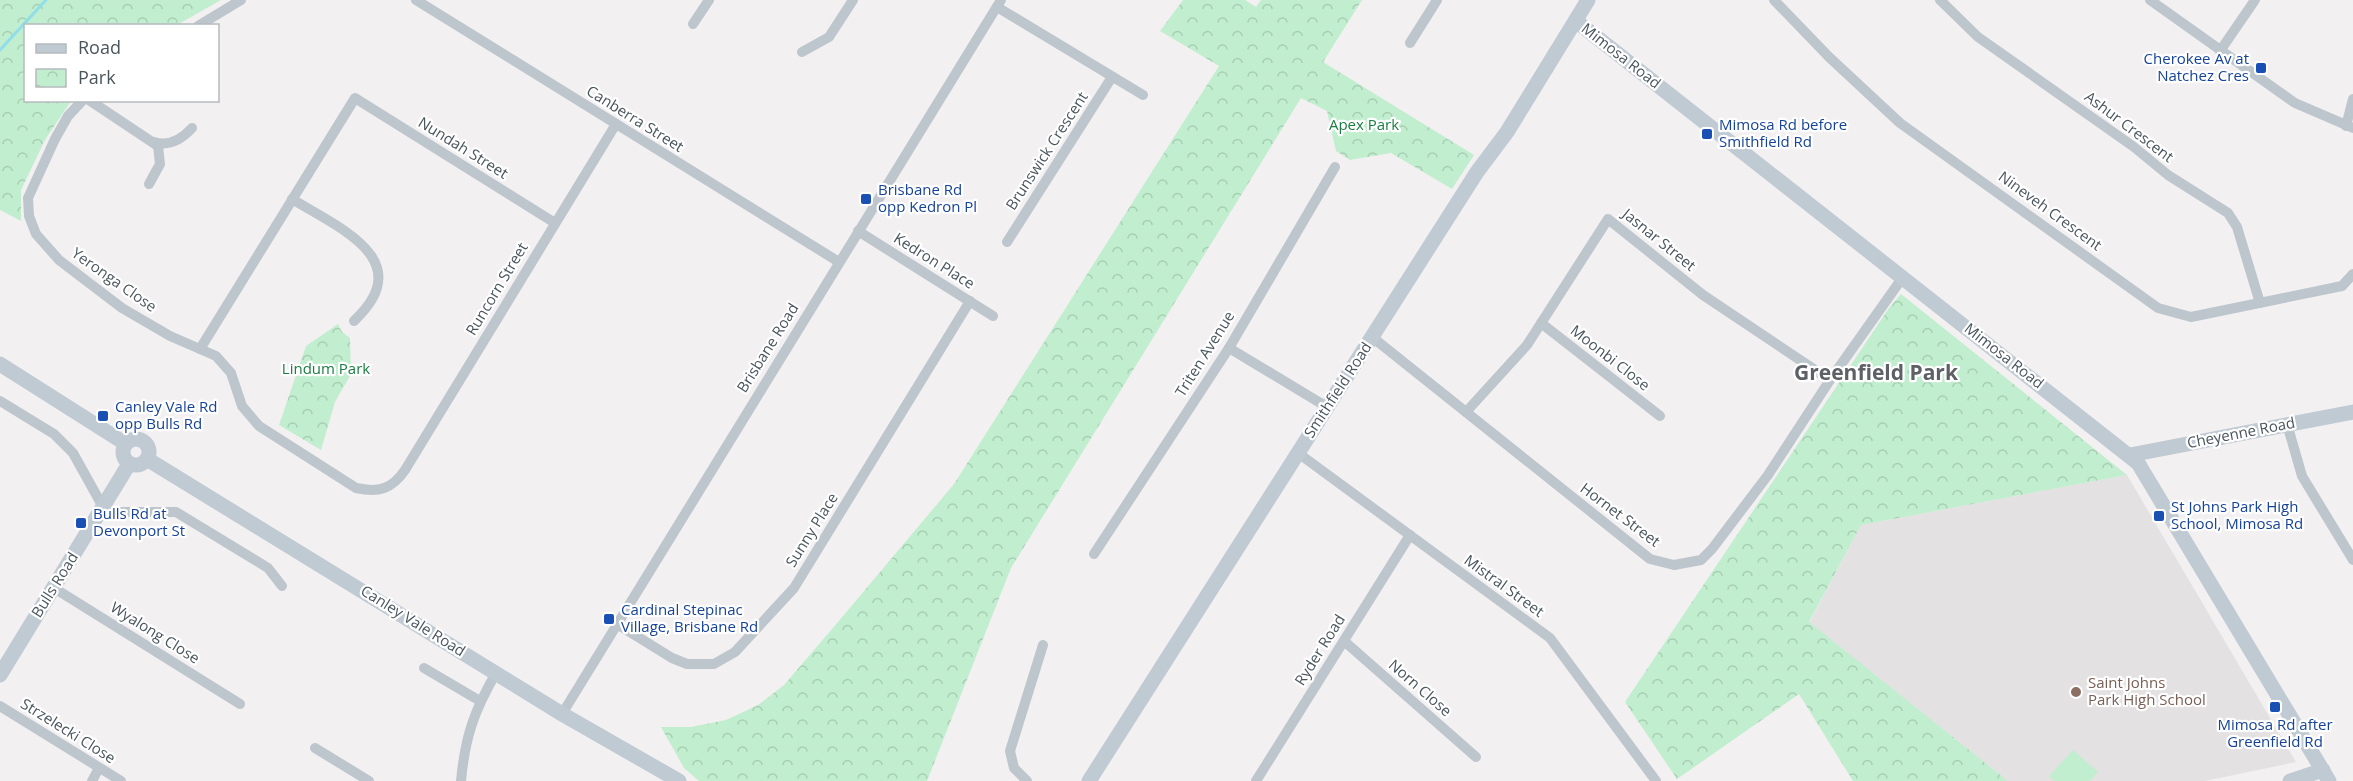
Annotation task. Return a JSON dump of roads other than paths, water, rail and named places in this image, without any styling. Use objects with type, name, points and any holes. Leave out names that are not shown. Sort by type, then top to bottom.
[{"type":"main road","name":"Smithfield Road","points":[[1089,781],[1588,0]]},
{"type":"main road","name":"Mimosa Road","points":[[1576,21],[2130,456],[2147,477],[2326,776]]},
{"type":"main road","points":[[0,364],[126,444]]},
{"type":"main road","name":"Cheyenne Road","points":[[2130,456],[2353,412]]},
{"type":"main road","points":[[134,440],[143,442],[148,450],[147,459],[138,465],[129,464],[123,454],[126,444],[134,440]]},
{"type":"main road","name":"Canley Vale Road","points":[[147,459],[364,590],[562,714],[679,781]]},
{"type":"main road","name":"Bulls Road","points":[[0,675],[5,656],[54,588],[129,464]]},
{"type":"main road","points":[[2290,781],[2326,776]]},
{"type":"street","points":[[201,24],[241,0]]},
{"type":"street","name":"Canberra Street","points":[[416,0],[839,262]]},
{"type":"street","points":[[693,24],[709,0]]},
{"type":"street","points":[[802,52],[829,37],[853,0]]},
{"type":"street","points":[[1410,43],[1437,0]]},
{"type":"street","name":"Nineveh Crescent","points":[[1774,0],[1829,57],[1900,123],[2158,308],[2191,317],[2342,286],[2353,274]]},
{"type":"street","name":"Ashur Crescent","points":[[1940,0],[1978,37],[2134,147],[2168,175],[2228,213],[2237,227],[2260,303]]},
{"type":"street","points":[[2150,0],[2295,103],[2349,127],[2353,99]]},
{"type":"street","points":[[2220,51],[2255,0]]},
{"type":"street","points":[[999,3],[1143,95]]},
{"type":"street","name":"Brisbane Road","points":[[562,714],[999,3]]},
{"type":"street","name":"Brunswick Crescent","points":[[1006,242],[1112,76]]},
{"type":"street","name":"Nundah Street","points":[[292,199],[355,98],[555,223]]},
{"type":"street","name":"Yeronga Close","points":[[81,102],[68,116],[55,139],[28,198],[29,216],[36,234],[59,260],[122,308],[170,336],[216,356],[231,373],[242,406],[259,426],[356,488],[384,490],[396,483],[405,470]]},
{"type":"street","points":[[91,102],[103,112],[154,142],[168,144],[182,139],[192,128]]},
{"type":"street","name":"Runcorn Street","points":[[405,470],[616,124]]},
{"type":"street","points":[[149,184],[159,164],[160,152],[154,142]]},
{"type":"street","name":"Triten Avenue","points":[[1094,554],[1229,348],[1335,167]]},
{"type":"street","points":[[200,349],[292,199],[360,241],[374,257],[379,274],[378,285],[367,309],[354,321]]},
{"type":"street","name":"Jasnar Street","points":[[1466,412],[1527,345],[1608,219],[1703,296],[1830,380]]},
{"type":"street","name":"Kedron Place","points":[[858,231],[993,316]]},
{"type":"street","name":"Hornet Street","points":[[1372,337],[1650,559],[1674,566],[1701,560],[1712,549],[1768,475],[1830,380],[1903,277]]},
{"type":"street","name":"Sunny Place","points":[[617,624],[672,658],[687,664],[714,664],[735,652],[794,588],[970,301]]},
{"type":"street","name":"Moonbi Close","points":[[1541,324],[1660,416]]},
{"type":"street","points":[[1229,348],[1327,407]]},
{"type":"street","points":[[0,401],[54,434],[73,453],[103,507],[115,512],[176,512],[268,568],[282,586]]},
{"type":"street","points":[[2287,424],[2302,476],[2353,560]]},
{"type":"street","name":"Mistral Street","points":[[1298,453],[1550,638],[1656,781]]},
{"type":"street","name":"Ryder Road","points":[[1256,781],[1410,535]]},
{"type":"street","name":"Wyalong Close","points":[[54,588],[240,704]]},
{"type":"street","name":"Norn Close","points":[[1344,641],[1476,757]]},
{"type":"street","points":[[1024,780],[1014,768],[1010,751],[1043,645]]},
{"type":"street","points":[[424,668],[480,700]]},
{"type":"street","points":[[461,781],[466,736],[480,700],[496,674]]},
{"type":"street","name":"Strzelecki Close","points":[[0,706],[121,781]]},
{"type":"street","points":[[315,748],[369,781]]},
{"type":"street","points":[[92,781],[99,768]]},
{"type":"waterway","points":[[0,50],[46,0]]},
{"type":"place","name":"Cherokee Av at Natchez Cres","points":[[2261,68]]},
{"type":"place","name":"Mimosa Rd before Smithfield Rd","points":[[1707,134]]},
{"type":"place","name":"Brisbane Rd opp Kedron Pl","points":[[866,199]]},
{"type":"place","name":"Canley Vale Rd opp Bulls Rd","points":[[103,416]]},
{"type":"place","name":"St Johns Park High School, Mimosa Rd","points":[[2159,516]]},
{"type":"place","name":"Bulls Rd at Devonport St","points":[[81,523]]},
{"type":"place","name":"Cardinal Stepinac Village, Brisbane Rd","points":[[609,619]]},
{"type":"place","name":"Saint Johns Park High School","points":[[2076,692]]},
{"type":"place","name":"Mimosa Rd after Greenfield Rd","points":[[2275,707]]},
{"type":"district","name":"Greenfield Park","points":[[1876,373]]},
{"type":"park label","name":"Apex Park","points":[[1364,125]]},
{"type":"park label","name":"Lindum Park","points":[[326,369]]}]
